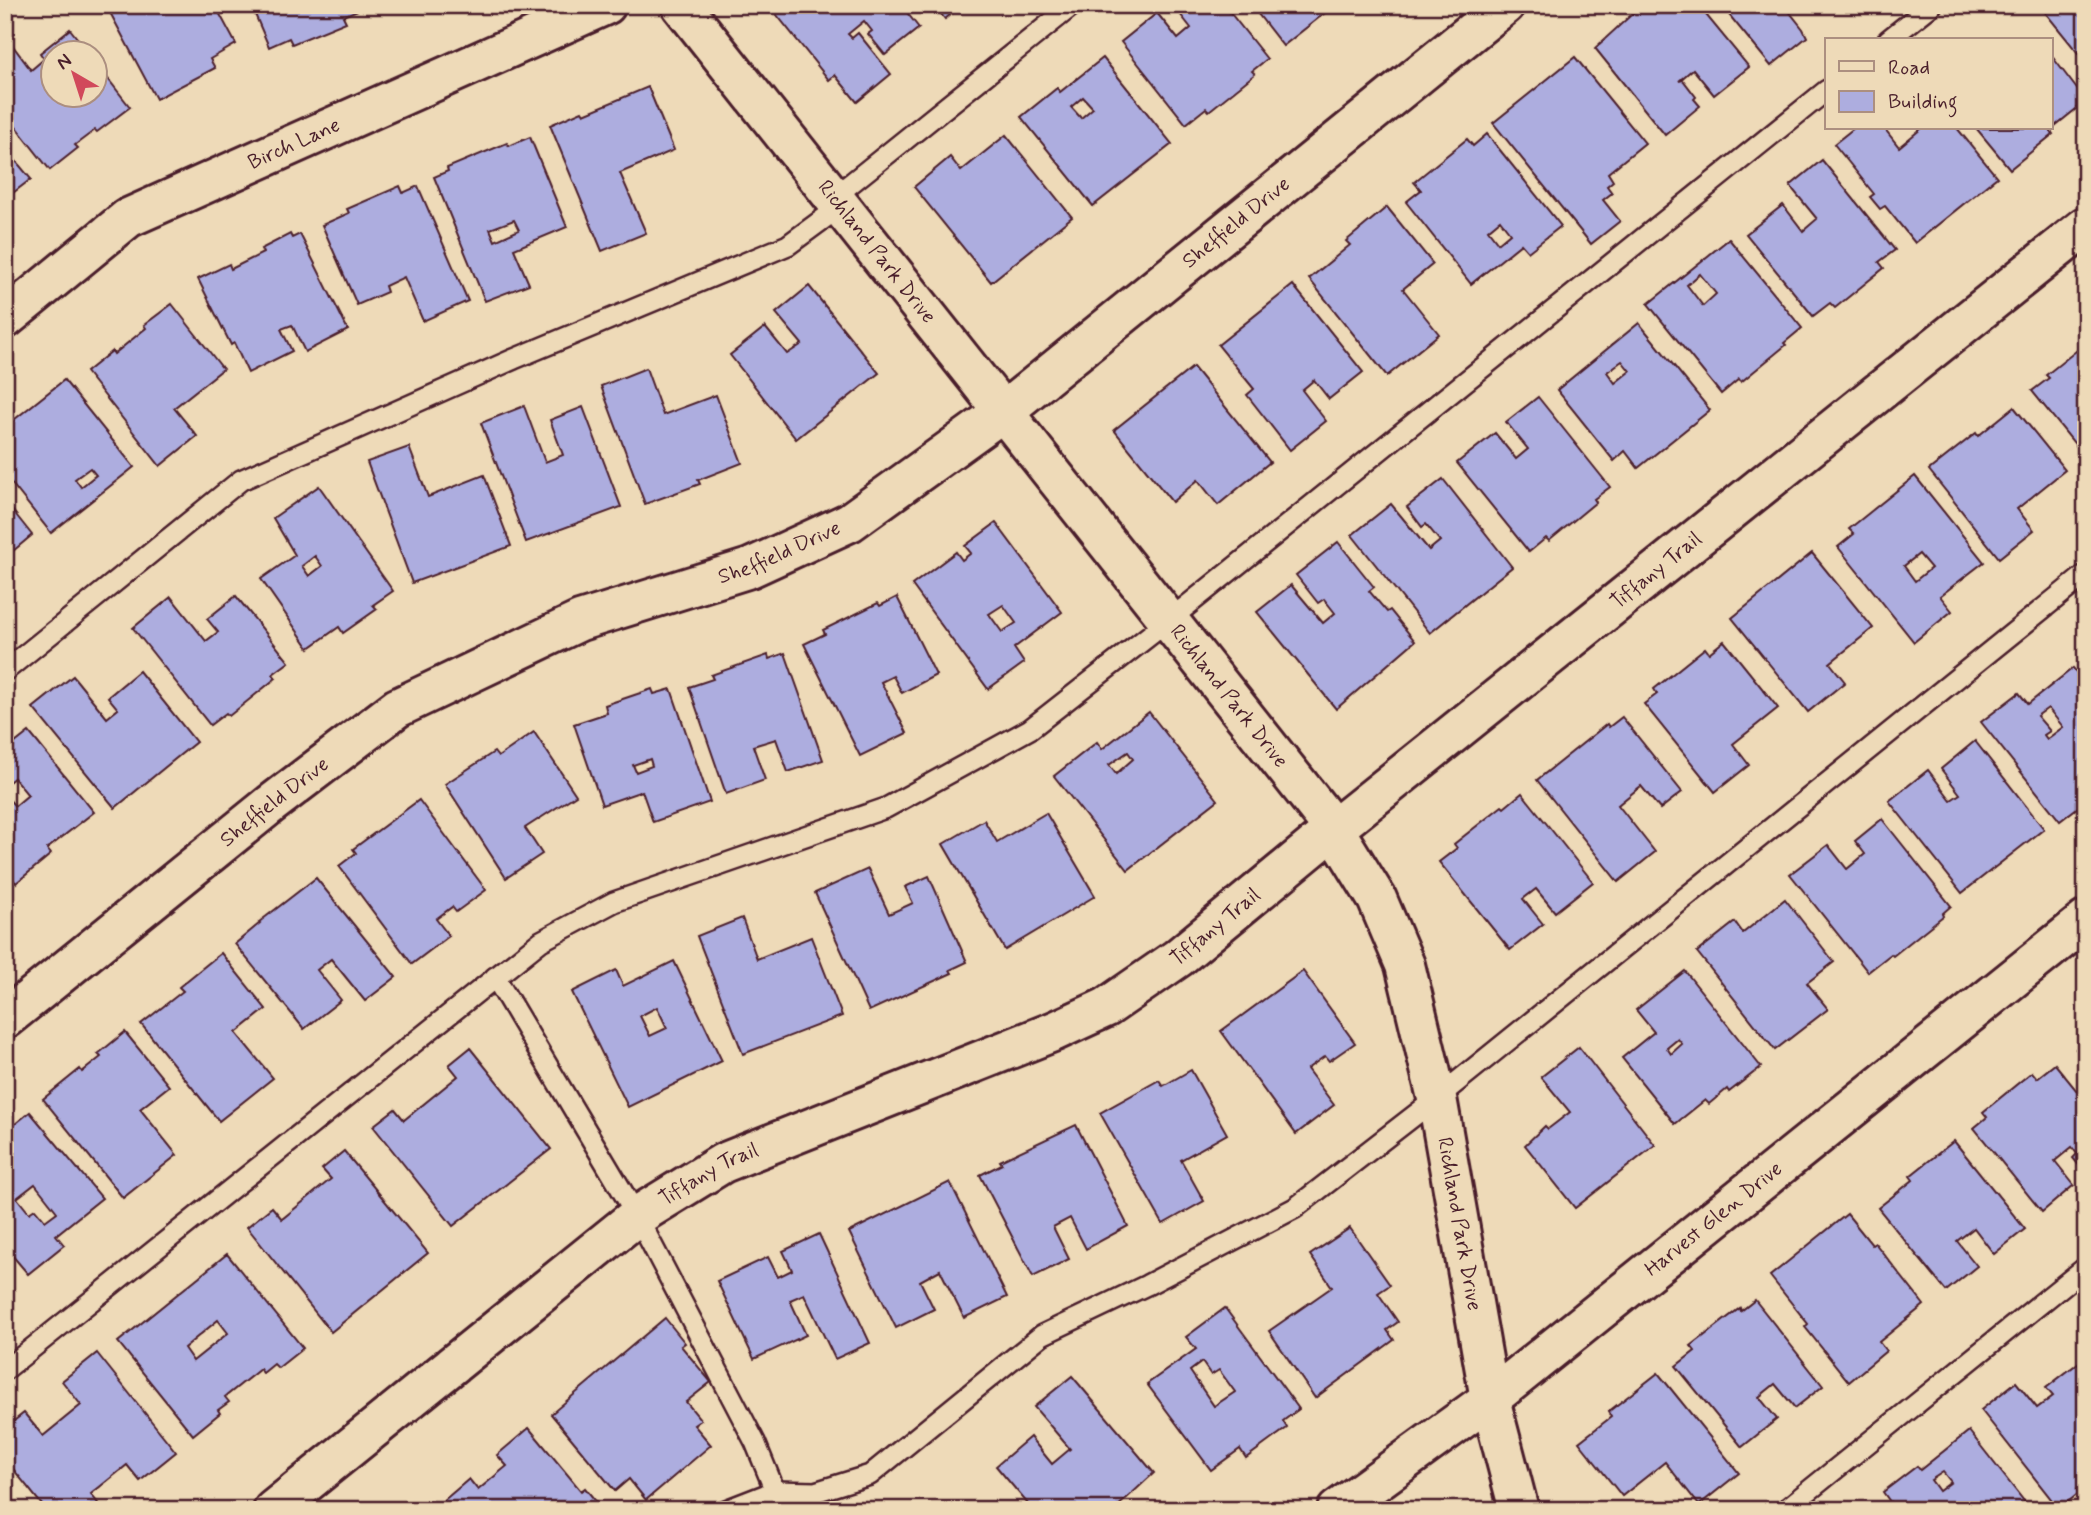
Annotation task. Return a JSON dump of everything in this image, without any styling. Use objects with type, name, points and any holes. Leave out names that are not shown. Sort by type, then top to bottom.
[{"type":"street","name":"Birch Lane","points":[[5,319],[128,218],[606,5]]},
{"type":"street","name":"Richland Park Drive","points":[[681,5],[1334,829],[1377,899],[1405,965],[1437,1098],[1490,1399],[1519,1510]]},
{"type":"street","name":"Sheffield Drive","points":[[5,1019],[271,804],[397,708],[580,621],[750,568],[850,522],[1004,411],[1505,5]]},
{"type":"street","name":"Tiffany Trail","points":[[273,1510],[637,1216],[723,1163],[1055,1031],[1107,1007],[1178,958],[1334,829],[2086,226]]},
{"type":"street","name":"Harvest Glen Drive","points":[[1337,1510],[1490,1399],[2086,920]]},
{"type":"lane","points":[[5,671],[241,480],[514,359],[788,245],[1073,5]]},
{"type":"lane","points":[[1891,38],[1932,5]]},
{"type":"lane","points":[[5,1370],[541,941],[614,902],[886,808],[1030,729],[1825,92]]},
{"type":"lane","points":[[726,1510],[775,1491],[815,1492],[870,1475],[1042,1335],[1147,1285],[1295,1208],[1437,1098],[2086,574]]},
{"type":"lane","points":[[495,977],[637,1216],[755,1442],[775,1491],[787,1510]]},
{"type":"lane","points":[[1786,1510],[2086,1267]]},
{"type":"building","points":[[106,5],[215,5],[236,44],[210,59],[215,68],[156,99]]},
{"type":"building","points":[[251,5],[358,5],[360,9],[343,16],[346,22],[292,44],[289,38],[269,47]]},
{"type":"building","points":[[769,5],[901,5],[919,28],[885,55],[868,34],[872,31],[864,21],[848,34],[852,38],[858,33],[891,74],[857,102],[835,75],[829,80]]},
{"type":"building","points":[[934,5],[962,5],[945,19]]},
{"type":"building","points":[[1173,5],[1224,5],[1267,59],[1252,71],[1255,74],[1209,111],[1206,108],[1186,124],[1121,42],[1157,13],[1178,39],[1191,28]]},
{"type":"building","points":[[1251,5],[1335,5],[1283,46]]},
{"type":"building","points":[[1642,5],[1698,5],[1749,67],[1714,95],[1693,69],[1679,81],[1683,80],[1700,106],[1665,135],[1595,48]]},
{"type":"building","points":[[1721,5],[1784,5],[1807,37],[1771,66]]},
{"type":"building","points":[[2039,5],[2086,5],[2086,63]]},
{"type":"building","points":[[70,29],[77,38],[59,38]]},
{"type":"building","points":[[10,42],[31,70],[38,64],[38,108],[108,108],[108,79],[130,107],[75,145],[78,148],[50,170],[5,113],[5,46]]},
{"type":"building","points":[[2052,56],[2086,101],[2052,128]]},
{"type":"building","points":[[1575,57],[1645,143],[1608,173],[1613,181],[1607,186],[1612,193],[1603,200],[1620,221],[1591,244],[1493,123]]},
{"type":"building","points":[[1103,58],[1172,144],[1093,206],[1021,117],[1057,88],[1060,92]],"holes":[[[1083,97],[1093,108],[1081,118],[1071,107]]]},
{"type":"building","points":[[648,87],[674,150],[620,173],[646,233],[602,251],[550,125]]},
{"type":"building","points":[[1852,130],[1886,130],[1899,147],[1920,130],[1959,130],[1997,177],[1915,243],[1885,206],[1880,209],[1870,197],[1874,194],[1834,144]]},
{"type":"building","points":[[1978,130],[2050,130],[2053,134],[2010,169]]},
{"type":"building","points":[[1487,134],[1561,226],[1528,252],[1521,244],[1471,284],[1406,202],[1421,190],[1414,182],[1467,139],[1473,146]],"holes":[[[1500,220],[1510,233],[1498,243],[1488,230]]]},
{"type":"building","points":[[1006,135],[1072,217],[991,282],[914,187],[950,157],[961,171]]},
{"type":"building","points":[[530,137],[567,227],[514,249],[529,284],[485,301],[434,177],[448,171],[447,168],[507,143],[509,146]],"holes":[[[514,220],[519,230],[495,241],[490,229]]]},
{"type":"building","points":[[5,148],[31,179],[5,199]]},
{"type":"building","points":[[1822,160],[1895,250],[1879,262],[1884,268],[1835,308],[1830,303],[1813,316],[1746,234],[1783,205],[1803,231],[1817,219],[1790,186]]},
{"type":"building","points":[[400,186],[403,193],[418,186],[468,301],[423,321],[404,277],[385,286],[387,292],[357,305],[322,225],[349,213],[347,209]]},
{"type":"building","points":[[1387,207],[1433,264],[1403,289],[1439,334],[1387,376],[1309,279],[1350,245],[1346,241]]},
{"type":"building","points":[[290,234],[292,238],[300,234],[348,330],[305,352],[292,325],[281,329],[292,351],[248,373],[198,279],[229,264],[231,269],[263,253],[261,249]]},
{"type":"building","points":[[1729,239],[1802,328],[1784,343],[1786,345],[1741,382],[1739,379],[1721,394],[1648,304]],"holes":[[[1700,274],[1716,294],[1703,306],[1687,285]]]},
{"type":"building","points":[[1293,285],[1363,372],[1329,399],[1314,380],[1302,390],[1326,421],[1290,450],[1247,395],[1254,389],[1218,345]]},
{"type":"building","points":[[809,286],[879,373],[796,439],[730,355],[765,327],[787,354],[802,344],[776,313]]},
{"type":"building","points":[[172,304],[223,369],[174,408],[197,436],[160,466],[86,372],[112,351],[114,354],[146,328],[144,325]]},
{"type":"building","points":[[1639,323],[1710,410],[1638,468],[1625,451],[1614,461],[1557,390]],"holes":[[[1622,361],[1630,371],[1615,383],[1607,372]]]},
{"type":"building","points":[[2086,343],[2086,458],[2032,391],[2049,378],[2046,375]]},
{"type":"building","points":[[1193,367],[1270,462],[1218,505],[1198,480],[1172,502],[1114,430]]},
{"type":"building","points":[[646,368],[663,415],[716,395],[742,463],[698,480],[700,484],[645,504],[601,386]]},
{"type":"building","points":[[64,380],[134,467],[51,533],[5,475],[5,453],[10,449],[5,444],[5,427]],"holes":[[[90,468],[96,475],[81,487],[75,479]]]},
{"type":"building","points":[[1538,397],[1610,487],[1549,541],[1546,538],[1529,552],[1457,463],[1495,433],[1516,459],[1528,449],[1506,422]]},
{"type":"building","points":[[524,406],[545,462],[563,455],[550,420],[583,407],[621,507],[526,542],[481,423]]},
{"type":"building","points":[[2014,407],[2065,470],[2017,509],[2034,530],[1999,558],[1929,470]]},
{"type":"building","points":[[409,447],[428,497],[484,475],[511,546],[412,583],[367,462]]},
{"type":"building","points":[[1915,476],[1984,562],[1940,596],[1952,611],[1914,642],[1838,547],[1854,534],[1849,529]],"holes":[[[1919,554],[1931,568],[1915,581],[1904,566]]]},
{"type":"building","points":[[1443,479],[1512,567],[1430,633],[1352,535],[1391,504],[1429,550],[1440,541],[1426,524],[1422,527],[1407,507]]},
{"type":"building","points":[[319,486],[393,591],[373,605],[377,609],[343,633],[339,627],[309,648],[261,579],[295,555],[273,518]],"holes":[[[315,556],[322,566],[309,576],[302,566]]]},
{"type":"building","points":[[5,501],[32,535],[6,557],[5,556]]},
{"type":"building","points":[[996,523],[1062,612],[1014,648],[1024,663],[988,689],[912,585],[956,552],[962,560],[971,553],[965,546]],"holes":[[[1003,605],[1016,623],[1002,632],[989,614]]]},
{"type":"building","points":[[1338,542],[1374,587],[1369,591],[1387,612],[1390,610],[1415,641],[1336,709],[1257,612],[1291,585],[1323,623],[1335,613],[1324,599],[1318,603],[1296,575]]},
{"type":"building","points":[[1812,553],[1873,628],[1830,663],[1845,682],[1808,712],[1732,618]]},
{"type":"building","points":[[236,596],[289,662],[273,674],[276,678],[229,716],[226,713],[210,725],[133,628],[171,597],[206,641],[218,632],[207,619]]},
{"type":"building","points":[[897,597],[936,675],[902,693],[893,676],[881,682],[907,733],[860,756],[804,644],[825,634],[823,630],[878,603],[880,606]]},
{"type":"building","points":[[1724,641],[1778,708],[1733,744],[1749,765],[1715,792],[1644,704],[1657,694],[1654,689],[1705,648],[1709,653]]},
{"type":"building","points":[[785,653],[823,760],[788,772],[776,739],[753,746],[765,780],[726,794],[689,687],[713,679],[711,675],[768,655],[769,659]]},
{"type":"building","points":[[2073,668],[2086,684],[2086,801],[2060,821],[1981,722],[2019,693],[2028,704]],"holes":[[[2048,708],[2063,727],[2047,739],[2044,735],[2050,731],[2037,716]]]},
{"type":"building","points":[[139,671],[196,742],[115,808],[33,708],[73,676],[107,718],[118,709],[108,697]]},
{"type":"building","points":[[652,689],[654,694],[671,689],[710,802],[653,822],[642,791],[602,805],[574,724],[607,713],[605,705]],"holes":[[[650,759],[652,766],[636,772],[633,765]]]},
{"type":"building","points":[[1149,712],[1218,800],[1128,870],[1054,776],[1097,742],[1102,749]],"holes":[[[1128,752],[1133,759],[1116,774],[1109,765]]]},
{"type":"building","points":[[1622,717],[1682,792],[1660,809],[1641,786],[1618,805],[1655,852],[1618,882],[1537,780],[1607,724],[1609,727]]},
{"type":"building","points":[[29,732],[94,812],[47,849],[51,854],[16,883],[5,870],[5,795],[15,806],[28,795],[14,778],[5,785],[5,751]]},
{"type":"building","points":[[534,732],[576,795],[525,828],[542,854],[506,878],[445,784],[494,752],[498,757]]},
{"type":"building","points":[[1975,741],[2044,829],[1962,893],[1889,801],[1928,770],[1951,800],[1960,794],[1941,769]]},
{"type":"building","points":[[1522,793],[1593,882],[1555,912],[1536,889],[1523,899],[1543,924],[1510,950],[1439,862],[1457,848],[1454,844]]},
{"type":"building","points":[[419,800],[486,890],[456,912],[452,907],[436,919],[449,936],[412,964],[339,866],[356,853],[353,849]]},
{"type":"building","points":[[1046,813],[1095,896],[1005,950],[943,844],[984,820],[997,842]]},
{"type":"building","points":[[1882,819],[1951,906],[1943,916],[1893,956],[1891,954],[1868,972],[1790,874],[1828,845],[1847,869],[1865,854],[1855,841]]},
{"type":"building","points":[[868,869],[889,914],[913,903],[905,887],[929,876],[967,962],[950,970],[952,973],[869,1011],[815,893]]},
{"type":"building","points":[[316,878],[396,977],[365,1001],[331,959],[317,970],[341,1000],[304,1029],[235,944]]},
{"type":"building","points":[[1785,899],[1834,962],[1807,983],[1828,1009],[1775,1050],[1697,952],[1735,922],[1743,933]]},
{"type":"building","points":[[742,918],[757,959],[811,937],[842,1016],[743,1054],[697,936]]},
{"type":"building","points":[[221,953],[266,1009],[236,1033],[273,1078],[219,1121],[141,1024],[183,991],[179,987]]},
{"type":"building","points":[[674,961],[722,1061],[628,1107],[572,992],[616,970],[623,986]],"holes":[[[657,1007],[667,1028],[650,1036],[640,1016]]]},
{"type":"building","points":[[1303,971],[1355,1043],[1329,1061],[1325,1056],[1307,1069],[1334,1105],[1296,1134],[1221,1031]]},
{"type":"building","points":[[1685,971],[1761,1067],[1709,1104],[1705,1100],[1675,1124],[1622,1058],[1654,1032],[1636,1010]],"holes":[[[1678,1039],[1682,1044],[1671,1054],[1667,1048]]]},
{"type":"building","points":[[125,1032],[169,1086],[140,1109],[177,1155],[123,1198],[43,1099],[80,1069],[82,1072],[101,1057],[98,1054]]},
{"type":"building","points":[[2086,1040],[2086,1061],[2076,1049]]},
{"type":"building","points":[[1579,1047],[1655,1145],[1575,1208],[1525,1145],[1545,1126],[1548,1129],[1570,1112],[1541,1077]]},
{"type":"building","points":[[470,1048],[551,1149],[453,1226],[373,1126],[395,1109],[404,1120],[458,1076],[449,1065]]},
{"type":"building","points":[[2055,1064],[2086,1102],[2086,1174],[2073,1158],[2077,1154],[2072,1147],[2055,1161],[2074,1185],[2042,1212],[1974,1128],[1987,1117],[1983,1112],[2032,1072],[2037,1078]]},
{"type":"building","points":[[1191,1070],[1227,1134],[1181,1160],[1204,1201],[1163,1224],[1100,1113],[1159,1080],[1163,1086]]},
{"type":"building","points":[[30,1112],[102,1198],[56,1235],[64,1245],[28,1274],[5,1247],[5,1126],[7,1124],[10,1128]],"holes":[[[35,1184],[57,1212],[45,1221],[35,1209],[29,1213],[17,1198]]]},
{"type":"building","points":[[1076,1125],[1128,1226],[1086,1249],[1070,1218],[1053,1227],[1069,1259],[1033,1277],[980,1175],[1002,1164],[1000,1161]]},
{"type":"building","points":[[1954,1141],[2025,1229],[1994,1254],[1974,1228],[1957,1241],[1977,1266],[1946,1291],[1878,1208],[1913,1180],[1910,1176]]},
{"type":"building","points":[[344,1151],[428,1253],[331,1332],[247,1227],[272,1207],[282,1219],[331,1179],[322,1169]]},
{"type":"building","points":[[950,1182],[1007,1297],[964,1318],[940,1270],[920,1281],[934,1309],[896,1328],[849,1232]]},
{"type":"building","points":[[1847,1214],[1872,1245],[1875,1243],[1924,1305],[1879,1342],[1886,1351],[1849,1382],[1805,1327],[1808,1324],[1770,1276]]},
{"type":"building","points":[[1350,1228],[1390,1285],[1378,1293],[1398,1322],[1387,1330],[1394,1340],[1315,1398],[1269,1331],[1332,1287],[1310,1255]]},
{"type":"building","points":[[819,1234],[870,1343],[835,1359],[804,1294],[790,1300],[806,1335],[754,1359],[717,1281],[768,1257],[778,1277],[792,1270],[783,1251]]},
{"type":"building","points":[[227,1254],[303,1348],[278,1368],[274,1364],[263,1373],[260,1369],[225,1397],[229,1402],[218,1410],[220,1413],[193,1435],[118,1342]],"holes":[[[218,1320],[228,1333],[193,1361],[184,1348]]]},
{"type":"building","points":[[1755,1300],[1823,1386],[1795,1408],[1775,1384],[1759,1397],[1777,1419],[1742,1447],[1676,1366],[1695,1351],[1691,1346],[1740,1308],[1741,1311]]},
{"type":"building","points":[[1225,1308],[1299,1409],[1283,1421],[1287,1428],[1246,1458],[1240,1449],[1211,1470],[1147,1384],[1196,1349],[1186,1337]],"holes":[[[1202,1362],[1211,1375],[1219,1370],[1235,1392],[1214,1406],[1190,1371]]]},
{"type":"building","points":[[665,1318],[685,1343],[681,1346],[711,1382],[686,1402],[701,1420],[694,1425],[711,1445],[646,1500],[629,1479],[615,1491],[551,1414]]},
{"type":"building","points":[[97,1353],[176,1452],[140,1481],[127,1465],[91,1494],[103,1510],[46,1510],[5,1459],[5,1428],[24,1413],[43,1436],[81,1405],[62,1381]]},
{"type":"building","points":[[2082,1360],[2086,1365],[2086,1483],[2077,1490],[2079,1493],[2059,1509],[1981,1410],[2016,1382],[2037,1408],[2053,1396],[2046,1388]]},
{"type":"building","points":[[1658,1373],[1739,1473],[1699,1505],[1665,1462],[1622,1496],[1579,1442],[1611,1417],[1608,1412]]},
{"type":"building","points":[[1072,1376],[1154,1473],[1114,1510],[1033,1510],[996,1466],[1030,1437],[1052,1464],[1070,1449],[1034,1407]]},
{"type":"building","points":[[529,1428],[581,1491],[585,1488],[603,1510],[439,1510],[436,1507],[469,1479],[478,1490],[507,1466],[497,1455]]},
{"type":"building","points":[[1969,1431],[2031,1510],[1896,1510],[1883,1492],[1917,1466],[1920,1470]],"holes":[[[1943,1472],[1951,1482],[1939,1491],[1931,1480]]]}]
